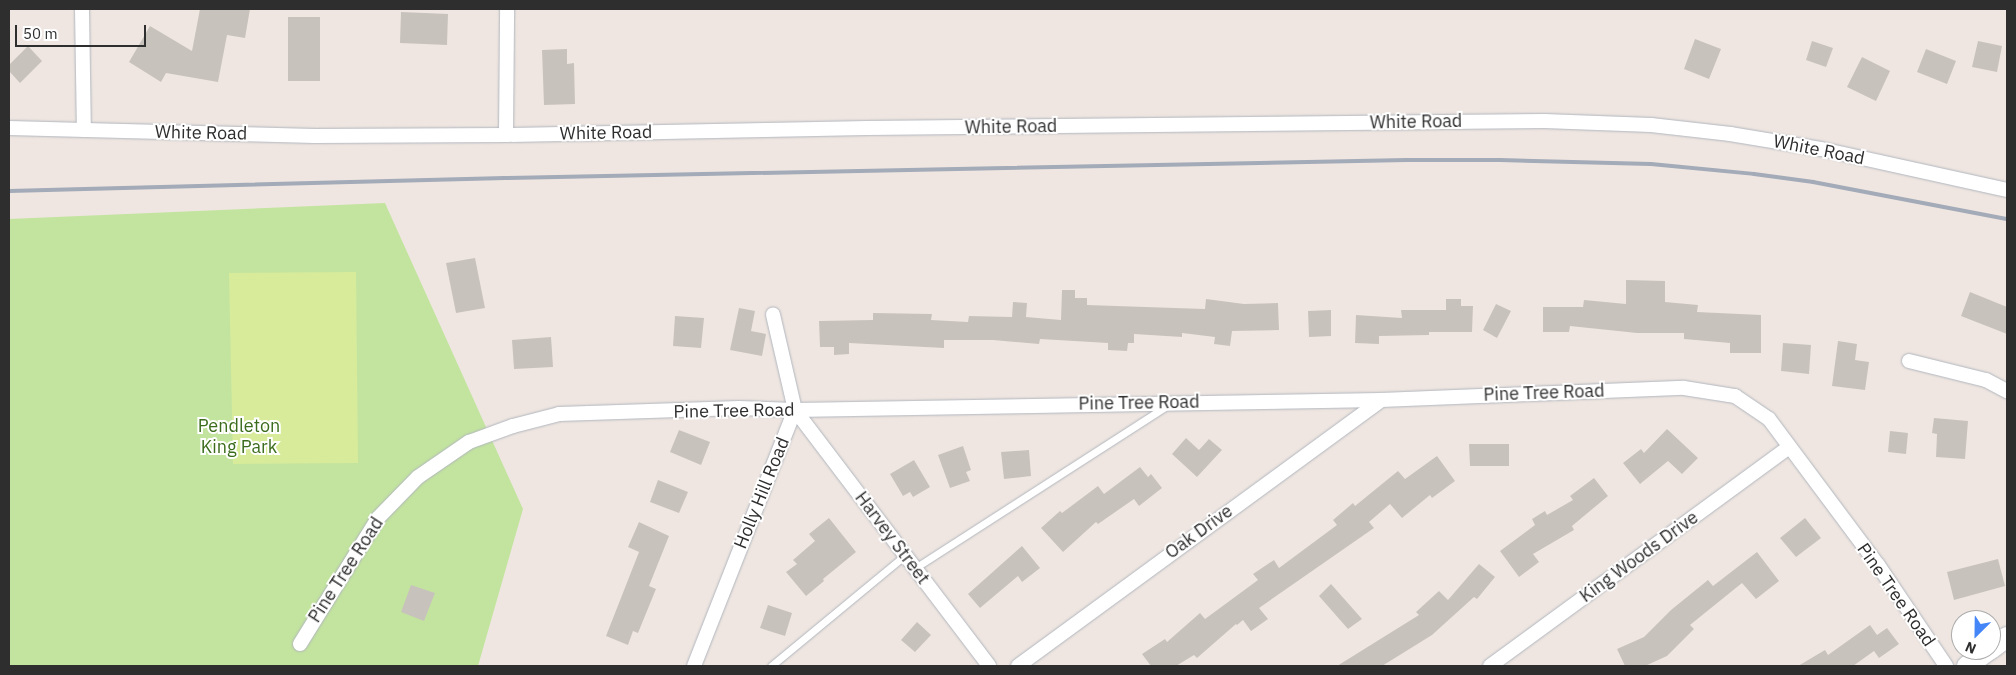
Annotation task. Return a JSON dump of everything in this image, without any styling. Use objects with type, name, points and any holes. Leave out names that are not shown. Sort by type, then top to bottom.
[{"type":"street","points":[[82,9],[84,130]]},
{"type":"street","points":[[506,135],[507,9]]},
{"type":"street","name":"White Road","points":[[9,128],[315,136],[1544,120],[1651,125],[1730,134],[1821,149],[2007,190]]},
{"type":"street","points":[[773,315],[795,410]]},
{"type":"street","points":[[1909,361],[1986,380],[2007,391]]},
{"type":"street","name":"Pine Tree Road","points":[[300,644],[378,518],[418,477],[470,442],[513,426],[559,414],[739,408],[795,410],[1172,402],[1380,400],[1684,388],[1735,396],[1768,419],[1878,565],[1946,666]]},
{"type":"street","name":"Oak Drive","points":[[1018,666],[1380,400]]},
{"type":"street","name":"Harvey Street","points":[[795,410],[989,666]]},
{"type":"street","name":"Holly Hill Road","points":[[694,666],[795,410]]},
{"type":"street","name":"King Woods Drive","points":[[1490,666],[1788,448]]},
{"type":"lane","points":[[914,568],[1172,402]]},
{"type":"lane","points":[[771,666],[905,555]]},
{"type":"green space","name":"Pendleton King Park","points":[[385,203],[523,509],[478,666],[9,666],[9,219]]},
{"type":"green space","points":[[356,272],[358,463],[233,464],[229,273]]},
{"type":"building","points":[[200,9],[250,9],[245,38],[227,35],[218,82],[166,73],[161,82],[129,62],[150,26],[192,51]]},
{"type":"building","points":[[401,12],[448,14],[447,45],[400,43]]},
{"type":"building","points":[[288,17],[320,17],[320,81],[288,81]]},
{"type":"building","points":[[1695,39],[1721,49],[1709,79],[1684,69]]},
{"type":"building","points":[[1812,41],[1833,48],[1826,67],[1806,60]]},
{"type":"building","points":[[1978,41],[2002,46],[1997,72],[1972,67]]},
{"type":"building","points":[[28,46],[42,61],[20,83],[9,71],[9,65]]},
{"type":"building","points":[[567,49],[567,64],[574,63],[575,104],[544,105],[542,50]]},
{"type":"building","points":[[1926,49],[1956,61],[1947,84],[1917,72]]},
{"type":"building","points":[[1862,57],[1890,71],[1876,101],[1847,87]]},
{"type":"building","points":[[475,258],[485,308],[456,313],[446,263]]},
{"type":"building","points":[[1626,280],[1665,281],[1665,302],[1698,305],[1697,312],[1761,315],[1761,353],[1730,353],[1730,343],[1684,339],[1684,333],[1637,333],[1570,326],[1569,332],[1543,332],[1543,307],[1583,307],[1584,300],[1626,304]]},
{"type":"building","points":[[1062,290],[1075,290],[1075,298],[1087,298],[1087,305],[1205,309],[1206,299],[1244,304],[1278,303],[1279,330],[1232,331],[1230,346],[1214,344],[1215,337],[1182,333],[1182,337],[1134,334],[1134,343],[1128,343],[1127,351],[1108,350],[1108,343],[1040,339],[1039,344],[993,340],[944,340],[944,348],[849,343],[849,354],[834,355],[834,347],[820,347],[819,321],[873,320],[873,313],[932,314],[931,320],[968,322],[969,316],[1012,317],[1013,302],[1027,303],[1026,317],[1061,320]]},
{"type":"building","points":[[1970,292],[2007,307],[2007,334],[1961,316]]},
{"type":"building","points":[[1446,299],[1461,299],[1461,306],[1473,306],[1472,332],[1429,332],[1429,335],[1379,336],[1379,344],[1355,343],[1356,315],[1402,318],[1401,310],[1446,310]]},
{"type":"building","points":[[1496,304],[1511,311],[1497,338],[1483,330]]},
{"type":"building","points":[[739,308],[755,311],[751,331],[766,334],[762,356],[730,350]]},
{"type":"building","points":[[1331,310],[1331,336],[1309,337],[1308,311]]},
{"type":"building","points":[[675,316],[704,318],[701,348],[673,346]]},
{"type":"building","points":[[551,337],[553,367],[514,369],[512,340]]},
{"type":"building","points":[[1838,341],[1857,344],[1855,360],[1869,362],[1865,390],[1832,386]]},
{"type":"building","points":[[1783,343],[1811,345],[1809,374],[1781,371]]},
{"type":"building","points":[[1934,418],[1968,421],[1965,459],[1936,457],[1937,434],[1932,433]]},
{"type":"building","points":[[1667,429],[1698,458],[1682,474],[1668,461],[1640,484],[1623,463],[1641,449],[1644,453]]},
{"type":"building","points":[[679,430],[710,442],[701,465],[670,452]]},
{"type":"building","points":[[1890,431],[1908,433],[1906,454],[1888,452]]},
{"type":"building","points":[[1186,438],[1199,450],[1209,439],[1222,450],[1197,477],[1172,454]]},
{"type":"building","points":[[1469,444],[1509,444],[1509,466],[1470,466]]},
{"type":"building","points":[[963,446],[971,470],[966,472],[970,481],[950,488],[938,455]]},
{"type":"building","points":[[1029,450],[1031,476],[1004,479],[1001,452]]},
{"type":"building","points":[[1437,456],[1455,481],[1432,498],[1430,495],[1402,518],[1390,504],[1369,522],[1374,528],[1259,608],[1268,619],[1251,631],[1243,620],[1197,658],[1194,655],[1176,666],[1151,666],[1142,654],[1165,639],[1167,642],[1200,613],[1205,619],[1258,580],[1253,574],[1274,560],[1279,568],[1337,525],[1333,520],[1353,503],[1355,506],[1398,471],[1405,479]]},
{"type":"building","points":[[914,460],[930,487],[913,497],[910,492],[903,496],[890,474]]},
{"type":"building","points":[[1140,467],[1148,477],[1151,474],[1162,488],[1139,506],[1134,499],[1098,524],[1096,522],[1063,552],[1041,528],[1060,511],[1062,513],[1098,486],[1104,494]]},
{"type":"building","points":[[1594,478],[1608,496],[1572,526],[1574,530],[1533,554],[1539,562],[1519,577],[1500,551],[1535,525],[1532,519],[1545,511],[1547,515],[1573,500],[1570,496]]},
{"type":"building","points":[[658,480],[688,492],[679,513],[650,502]]},
{"type":"building","points":[[829,518],[856,552],[823,579],[824,581],[806,596],[786,572],[797,564],[793,560],[815,541],[809,534]]},
{"type":"building","points":[[1805,518],[1821,538],[1796,557],[1780,538]]},
{"type":"building","points":[[639,522],[669,536],[649,586],[656,589],[638,633],[633,631],[628,645],[606,636],[639,552],[628,547]]},
{"type":"building","points":[[1022,546],[1040,568],[1022,582],[1018,576],[980,608],[968,594]]},
{"type":"building","points":[[1757,552],[1779,581],[1756,599],[1742,583],[1690,625],[1694,629],[1667,656],[1645,666],[1625,666],[1617,649],[1644,637],[1671,610],[1708,580],[1713,586]]},
{"type":"building","points":[[1998,559],[2005,586],[1954,600],[1947,572]]},
{"type":"building","points":[[1479,564],[1495,577],[1477,599],[1474,597],[1432,635],[1382,666],[1337,666],[1419,615],[1416,612],[1439,591],[1448,600]]},
{"type":"building","points":[[1331,584],[1362,619],[1348,629],[1319,596]]},
{"type":"building","points":[[411,585],[435,593],[424,621],[401,612]]},
{"type":"building","points":[[768,605],[792,613],[785,636],[760,628]]},
{"type":"building","points":[[917,622],[931,635],[915,652],[901,640]]},
{"type":"building","points":[[1870,625],[1877,635],[1887,628],[1899,644],[1879,658],[1874,651],[1853,666],[1798,666],[1825,650],[1828,655]]},
{"type":"railway","points":[[9,191],[505,178],[1407,160],[1500,160],[1651,164],[1754,174],[1813,182],[2007,219]]}]
